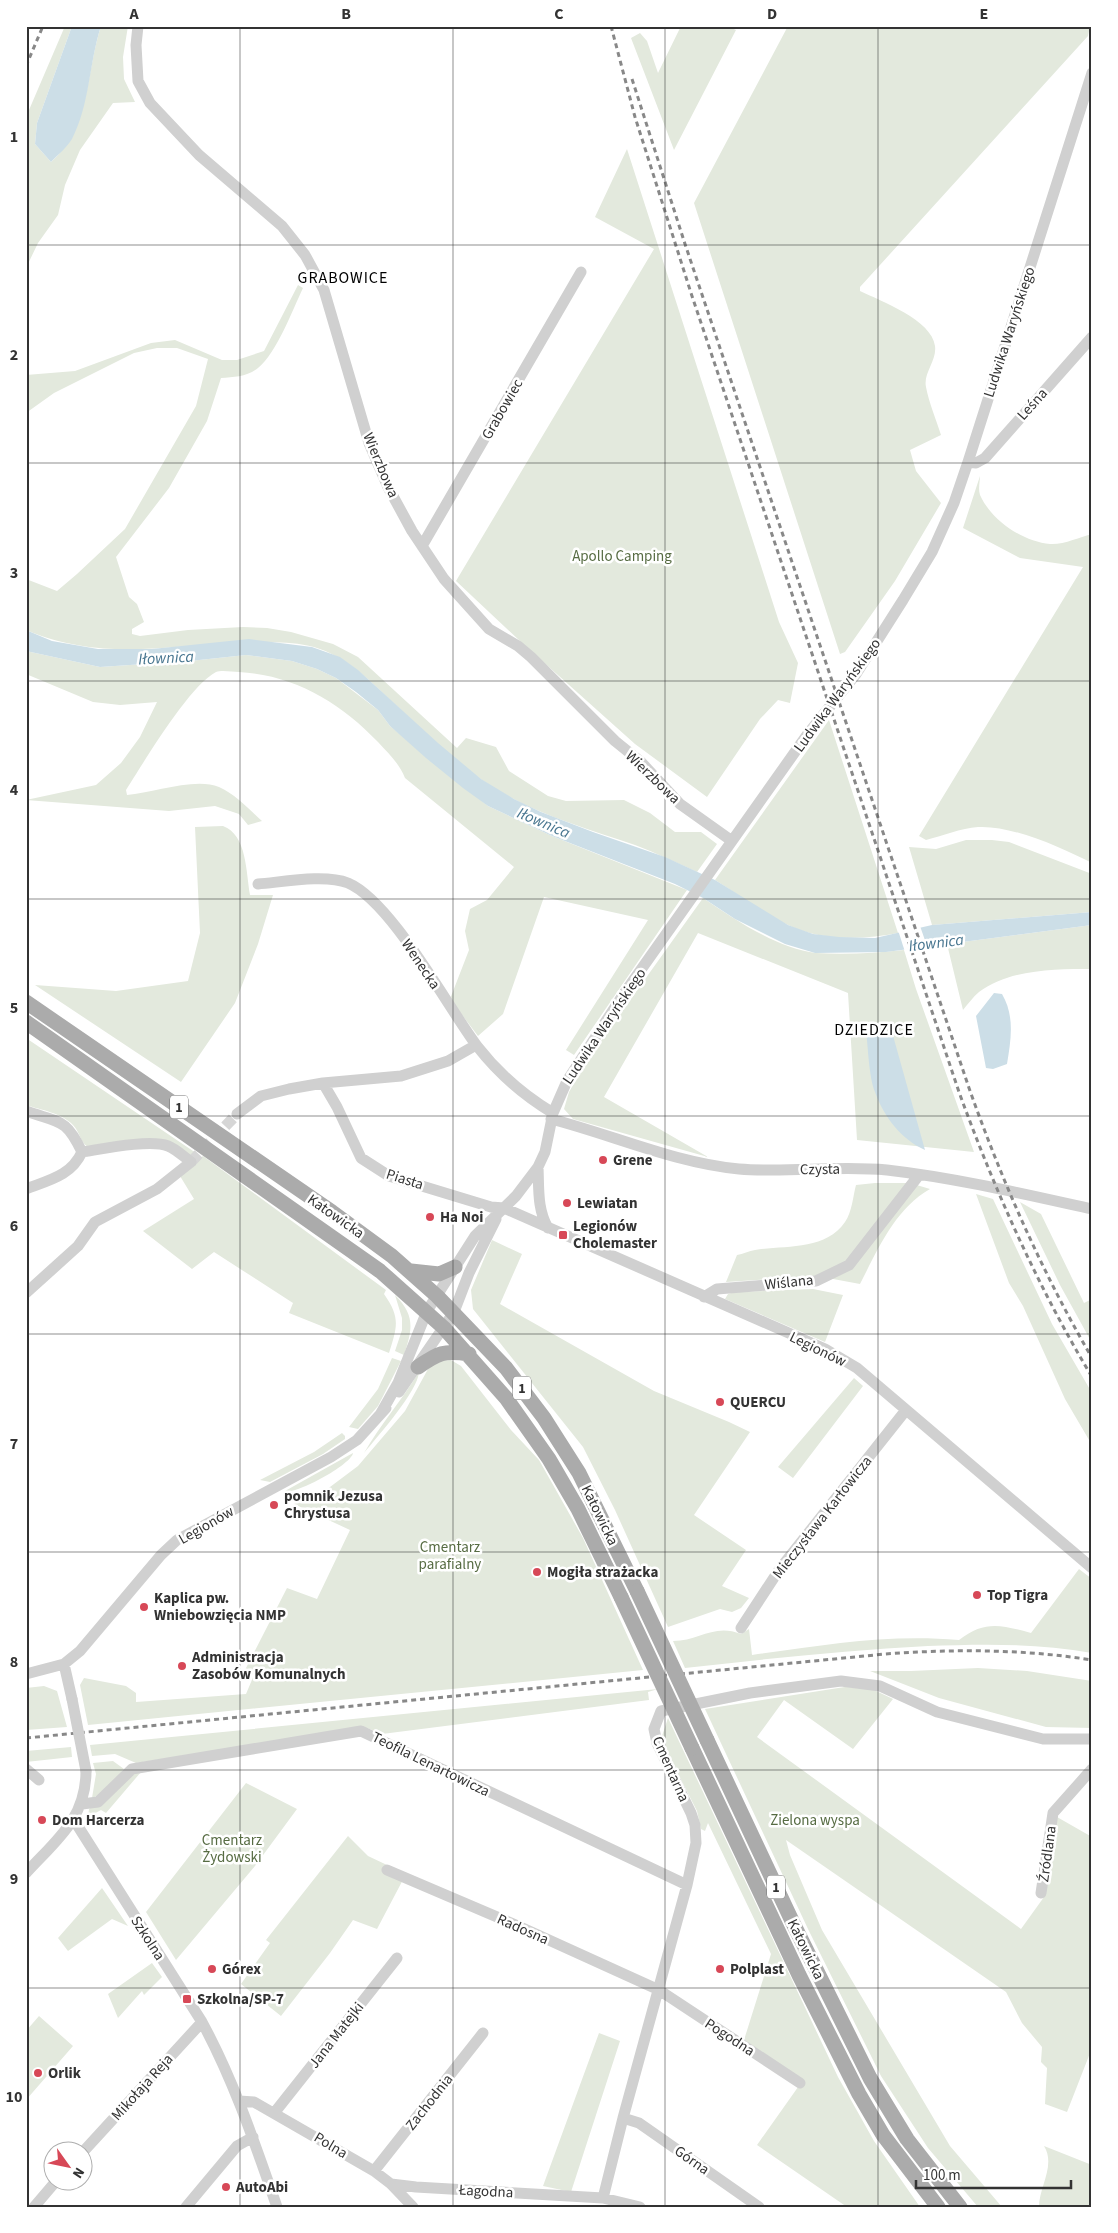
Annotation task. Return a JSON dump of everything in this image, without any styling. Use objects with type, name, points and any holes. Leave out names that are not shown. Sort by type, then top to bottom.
[{"type":"main road","name":"Katowicka","points":[[26,1002],[260,1162],[410,1270],[454,1312],[521,1387],[564,1448],[591,1496],[793,1923],[870,2078],[907,2139],[960,2207]]},
{"type":"main road","name":"Katowicka","points":[[26,1022],[386,1276],[444,1328],[506,1398],[558,1473],[578,1509],[799,1975],[859,2094],[883,2134],[938,2207]]},
{"type":"main road","points":[[410,1270],[439,1274],[456,1266]]},
{"type":"main road","points":[[418,1366],[437,1353],[452,1351],[469,1354]]},
{"type":"street","name":"Wierzbowa","points":[[138,26],[136,45],[138,81],[150,104],[199,155],[282,226],[305,255],[324,290],[369,443],[388,487],[422,546],[444,579],[489,629],[518,646],[531,657],[615,741],[641,762],[680,804],[732,841]]},
{"type":"street","name":"Ludwika Waryńskiego","points":[[501,1211],[527,1183],[538,1167],[545,1152],[552,1116],[567,1082],[623,995],[814,726],[850,681],[932,552],[954,503],[968,462],[1092,73]]},
{"type":"street","name":"Grabowiec","points":[[422,546],[581,272]]},
{"type":"street","name":"Leśna","points":[[968,462],[976,463],[985,458],[1092,337]]},
{"type":"street","name":"Wenecka","points":[[258,884],[330,879],[349,884],[371,898],[394,925],[476,1045],[498,1071],[528,1098],[552,1116]]},
{"type":"street","points":[[237,1114],[261,1096],[323,1083],[401,1076],[448,1061],[476,1045]]},
{"type":"street","name":"Piasta","points":[[323,1083],[338,1107],[361,1158],[374,1168],[389,1176],[501,1211]]},
{"type":"street","points":[[26,1111],[66,1125],[72,1132],[82,1152]]},
{"type":"street","name":"Czysta","points":[[552,1116],[676,1156],[731,1168],[855,1168],[919,1175],[1008,1190],[1092,1209]]},
{"type":"street","points":[[26,1293],[78,1246],[95,1222],[157,1189],[191,1162],[168,1146],[158,1144],[82,1152]]},
{"type":"street","points":[[26,1189],[59,1176],[76,1165],[82,1152]]},
{"type":"street","points":[[538,1167],[540,1208],[542,1218],[548,1228]]},
{"type":"street","name":"Wiślana","points":[[704,1297],[717,1289],[816,1281],[849,1265],[919,1175]]},
{"type":"street","name":"Legionów","points":[[381,1413],[401,1376],[427,1311],[474,1236],[501,1211]]},
{"type":"street","name":"Legionów","points":[[501,1211],[548,1228],[825,1349],[857,1368],[1092,1568]]},
{"type":"street","name":"Legionów","points":[[26,1674],[64,1664],[80,1651],[177,1540],[331,1457],[357,1440],[418,1366],[444,1328],[454,1312],[469,1273],[501,1211]]},
{"type":"street","name":"Mieczysława Karłowicza","points":[[741,1628],[779,1570],[906,1410]]},
{"type":"street","points":[[26,1873],[74,1820],[82,1804],[86,1789],[86,1771],[64,1664]]},
{"type":"street","name":"Cmentarna","points":[[604,2198],[623,2118],[687,1885],[696,1843],[695,1825],[657,1743],[654,1729],[661,1711],[742,1694],[841,1681],[880,1686],[936,1712],[1043,1739],[1092,1739]]},
{"type":"street","name":"Teofila Lenartowicza","points":[[82,1804],[98,1802],[132,1769],[361,1731],[687,1885]]},
{"type":"street","points":[[26,1769],[39,1780]]},
{"type":"street","name":"Źródlana","points":[[1041,1893],[1053,1813],[1092,1769]]},
{"type":"street","name":"Szkolna","points":[[74,1820],[202,2022],[220,2055],[253,2138],[277,2207]]},
{"type":"street","name":"Radosna","points":[[387,1870],[518,1926],[659,1990]]},
{"type":"street","name":"Jana Matejki","points":[[275,2112],[397,1958]]},
{"type":"street","name":"Pogodna","points":[[659,1990],[800,2083]]},
{"type":"street","name":"Mikołaja Reja","points":[[92,2141],[202,2022]]},
{"type":"street","name":"Zachodnia","points":[[374,2171],[483,2033]]},
{"type":"street","name":"Polna","points":[[239,2101],[254,2102],[275,2112],[374,2171],[391,2184],[413,2207]]},
{"type":"street","name":"Górna","points":[[623,2118],[639,2123],[759,2207]]},
{"type":"street","points":[[186,2207],[237,2146],[253,2138]]},
{"type":"street","name":"Łagodna","points":[[391,2184],[416,2188],[604,2198],[640,2207]]},
{"type":"street","points":[[34,2207],[48,2190]]},
{"type":"green space","points":[[65,26],[72,26],[37,123],[35,144],[51,162],[64,148],[80,116],[101,26],[128,26],[123,57],[124,79],[135,102],[113,103],[80,150],[65,185],[58,215],[38,243],[26,268],[26,117]]},
{"type":"green space","points":[[681,26],[727,26],[736,30],[674,150],[631,38],[640,33],[647,41],[658,73]]},
{"type":"green space","points":[[788,26],[927,28],[1090,26],[1088,36],[860,287],[860,291],[904,312],[925,328],[932,337],[935,351],[926,377],[926,387],[941,435],[910,450],[916,471],[941,503],[895,581],[845,652],[840,654],[694,203]]},
{"type":"green space","name":"Apollo Camping","points":[[627,149],[779,622],[798,663],[790,703],[778,700],[760,719],[707,797],[635,744],[456,581],[654,249],[595,217]]},
{"type":"green space","points":[[298,285],[303,288],[284,331],[272,352],[254,371],[240,376],[221,378],[207,421],[169,488],[116,557],[129,597],[137,604],[144,622],[132,629],[132,634],[140,636],[188,630],[243,627],[267,628],[291,632],[333,644],[358,657],[457,748],[466,738],[496,747],[509,771],[548,796],[566,801],[624,800],[650,813],[675,832],[701,832],[717,844],[697,872],[635,845],[556,818],[500,791],[457,761],[371,682],[345,661],[314,647],[269,642],[107,649],[54,640],[26,630],[26,579],[57,591],[125,529],[196,406],[208,359],[177,348],[157,348],[134,353],[54,393],[26,413],[26,375],[75,371],[151,343],[175,340],[222,360],[237,360],[264,351]]},
{"type":"green space","points":[[980,476],[979,493],[985,504],[1000,521],[1019,534],[1029,539],[1055,544],[1092,534],[1092,863],[1036,839],[991,827],[965,829],[926,840],[919,836],[1083,567],[1020,558],[963,528]]},
{"type":"green space","points":[[26,651],[100,667],[246,655],[292,661],[317,669],[336,678],[378,710],[390,726],[488,806],[552,836],[687,890],[574,1055],[566,1050],[648,920],[544,897],[503,1014],[478,1036],[450,999],[469,950],[465,931],[470,909],[487,900],[514,867],[405,778],[400,768],[378,742],[348,715],[315,693],[297,685],[259,674],[218,671],[193,692],[155,744],[126,790],[127,795],[174,786],[209,784],[231,794],[262,821],[248,825],[239,814],[215,806],[169,811],[26,800],[96,785],[121,763],[140,737],[157,702],[120,705],[93,702],[26,674]]},
{"type":"green space","points":[[829,720],[898,933],[857,938],[814,934],[788,925],[769,915],[715,880]]},
{"type":"green space","points":[[223,826],[237,837],[241,846],[250,895],[273,895],[258,944],[235,1003],[181,1082],[35,985],[116,991],[188,981],[200,933],[195,827]]},
{"type":"green space","points":[[966,840],[1009,842],[1092,874],[1092,912],[932,925],[909,847],[936,849]]},
{"type":"green space","points":[[703,898],[757,932],[787,946],[802,950],[838,954],[904,950],[974,1152],[857,1140],[848,993],[698,933],[604,1097],[708,1157],[573,1119],[564,1109],[569,1092],[588,1059]]},
{"type":"green space","points":[[1092,925],[1092,969],[1049,970],[1005,979],[991,984],[979,992],[963,1010],[947,944]]},
{"type":"green space","points":[[26,1038],[196,1153],[190,1158],[169,1142],[88,1147],[68,1121],[51,1112],[26,1105]]},
{"type":"green space","points":[[203,1156],[386,1290],[384,1294],[393,1310],[396,1323],[389,1353],[289,1313],[293,1303],[214,1252],[192,1269],[143,1231],[194,1199],[180,1176]]},
{"type":"green space","points":[[910,1183],[930,1189],[907,1207],[897,1219],[881,1244],[860,1284],[817,1276],[726,1282],[737,1255],[755,1250],[804,1245],[827,1238],[845,1222],[851,1209],[856,1185]]},
{"type":"green space","points":[[976,1194],[993,1199],[1052,1324],[1092,1393],[1092,1445],[1065,1399],[1023,1306],[1009,1283]]},
{"type":"green space","points":[[1020,1202],[1041,1214],[1084,1303],[1092,1299],[1092,1343],[1060,1285]]},
{"type":"green space","points":[[492,1240],[522,1254],[500,1304],[654,1391],[750,1432],[694,1515],[746,1550],[722,1586],[749,1598],[741,1608],[732,1612],[720,1609],[668,1627],[615,1510],[583,1447],[473,1309],[471,1290]]},
{"type":"green space","points":[[813,1289],[843,1295],[825,1342],[725,1299],[728,1294],[735,1292]]},
{"type":"green space","points":[[395,1295],[402,1303],[409,1317],[410,1331],[404,1355],[395,1351],[402,1330],[402,1318]]},
{"type":"green space","points":[[392,1358],[401,1361],[378,1406],[358,1429],[349,1427],[378,1389]]},
{"type":"green space","name":"Cmentarz parafialny","points":[[451,1360],[461,1366],[511,1430],[539,1460],[583,1538],[643,1670],[88,1725],[80,1685],[84,1678],[126,1686],[136,1693],[136,1702],[246,1694],[254,1675],[245,1670],[287,1588],[317,1599],[350,1530],[294,1504],[326,1490],[358,1466],[405,1411],[428,1369],[438,1361]]},
{"type":"green space","points":[[419,1372],[417,1380],[405,1401],[364,1453],[377,1432]]},
{"type":"green space","points":[[854,1378],[863,1386],[793,1478],[778,1467]]},
{"type":"green space","points":[[342,1433],[345,1439],[323,1454],[270,1482],[260,1480],[314,1452]]},
{"type":"green space","points":[[353,1453],[344,1464],[323,1478],[300,1488],[285,1491]]},
{"type":"green space","points":[[1079,1569],[1092,1579],[1092,1653],[1030,1646],[928,1646],[837,1652],[685,1668],[673,1641],[723,1630],[741,1634],[749,1629],[752,1655],[881,1639],[959,1640],[977,1629],[994,1626],[1031,1633]]},
{"type":"green space","points":[[978,1668],[1027,1671],[1092,1681],[1092,1728],[1046,1727],[939,1698],[870,1671]]},
{"type":"green space","points":[[44,1686],[57,1691],[67,1727],[26,1730],[26,1688]]},
{"type":"green space","name":"Zielona wyspa","points":[[851,1686],[874,1690],[893,1699],[853,1749],[784,1700],[757,1737],[1021,1929],[1044,1897],[1057,1817],[1092,1837],[1092,2048],[1067,2112],[1045,2104],[1047,2068],[1041,2062],[1042,2047],[1022,2023],[1006,1992],[786,1840],[790,1855],[822,1930],[950,2146],[1002,2207],[978,2207],[928,2148],[881,2076],[808,1929],[705,1709]]},
{"type":"green space","points":[[658,1689],[648,1692],[649,1700],[382,1734],[367,1728],[136,1763],[115,1754],[92,1756],[90,1745]]},
{"type":"green space","points":[[668,1718],[838,2077],[874,2141],[920,2207],[847,2207],[757,2145],[803,2080],[744,2040],[771,1954],[708,1823],[705,1831],[701,1829],[697,1811],[665,1748],[662,1736]]},
{"type":"green space","points":[[71,1747],[72,1757],[26,1762],[26,1751]]},
{"type":"green space","points":[[113,1761],[124,1769],[102,1794],[92,1798],[96,1774],[93,1763]]},
{"type":"green space","points":[[136,1771],[141,1772],[106,1813],[101,1810],[88,1817],[89,1809]]},
{"type":"green space","name":"Cmentarz Żydowski","points":[[246,1783],[297,1809],[255,1866],[176,1960],[146,1912]]},
{"type":"green space","points":[[348,1836],[368,1856],[406,1874],[377,1929],[353,1920],[281,2016],[241,1984],[270,1943],[266,1940]]},
{"type":"green space","points":[[102,1888],[128,1926],[112,1919],[68,1951],[58,1938]]},
{"type":"green space","points":[[152,1963],[162,1977],[144,1995],[142,1991],[118,2018],[108,1994]]},
{"type":"green space","name":"Orlik","points":[[39,2016],[73,2046],[26,2100],[26,2031]]},
{"type":"green space","points":[[599,2033],[620,2041],[571,2192],[543,2186]]},
{"type":"green space","points":[[1044,2146],[1092,2165],[1092,2207],[1039,2207],[1048,2168],[1047,2153]]},
{"type":"water","points":[[72,26],[101,26],[86,98],[78,126],[70,142],[51,162],[35,144],[37,123]]},
{"type":"water","name":"Iłownica","points":[[26,630],[52,641],[98,649],[152,649],[249,639],[312,647],[340,657],[358,670],[438,743],[481,779],[514,799],[541,812],[593,832],[665,857],[715,880],[788,925],[813,934],[875,938],[932,925],[1092,912],[1092,925],[886,952],[815,953],[785,944],[735,919],[703,898],[675,884],[552,836],[488,806],[426,758],[390,726],[378,710],[356,692],[336,678],[317,669],[292,661],[246,655],[100,667],[26,651]]},
{"type":"water","points":[[994,993],[1002,994],[1006,1002],[1011,1028],[1007,1064],[993,1069],[986,1068],[976,1016]]},
{"type":"water","points":[[866,1030],[892,1032],[925,1150],[908,1140],[894,1126],[883,1110],[871,1079]]},
{"type":"pier","points":[[920,926],[928,949],[905,952],[898,930]]},
{"type":"tunnel","points":[[191,1162],[237,1114]]},
{"type":"railway","points":[[26,66],[43,26]]},
{"type":"railway","points":[[611,26],[635,117],[691,293],[959,1092],[987,1166],[1019,1238],[1072,1343],[1092,1377]]},
{"type":"railway","points":[[632,79],[685,244],[969,1088],[1024,1226],[1056,1293],[1092,1358]]},
{"type":"railway","points":[[26,1738],[885,1654],[989,1651],[1066,1656],[1092,1660]]},
{"type":"place","name":"Grene","points":[[603,1160]]},
{"type":"place","name":"Lewiatan","points":[[567,1203]]},
{"type":"place","name":"Ha Noi","points":[[430,1217]]},
{"type":"place","name":"Legionów Cholemaster","points":[[563,1235]]},
{"type":"place","name":"QUERCU","points":[[720,1402]]},
{"type":"place","name":"pomnik Jezusa Chrystusa","points":[[274,1505]]},
{"type":"place","name":"Mogiła strażacka","points":[[537,1572]]},
{"type":"place","name":"Top Tigra","points":[[977,1595]]},
{"type":"place","name":"Kaplica pw. Wniebowzięcia NMP","points":[[144,1607]]},
{"type":"place","name":"Administracja Zasobów Komunalnych","points":[[182,1666]]},
{"type":"place","name":"Dom Harcerza","points":[[42,1820]]},
{"type":"place","name":"Górex","points":[[212,1969]]},
{"type":"place","name":"Polplast","points":[[720,1969]]},
{"type":"place","name":"Szkolna/SP-7","points":[[187,1999]]},
{"type":"place","name":"Orlik","points":[[38,2073]]},
{"type":"place","name":"AutoAbi","points":[[226,2187]]},
{"type":"district","name":"GRABOWICE","points":[[343,277]]},
{"type":"district","name":"DZIEDZICE","points":[[874,1029]]}]
